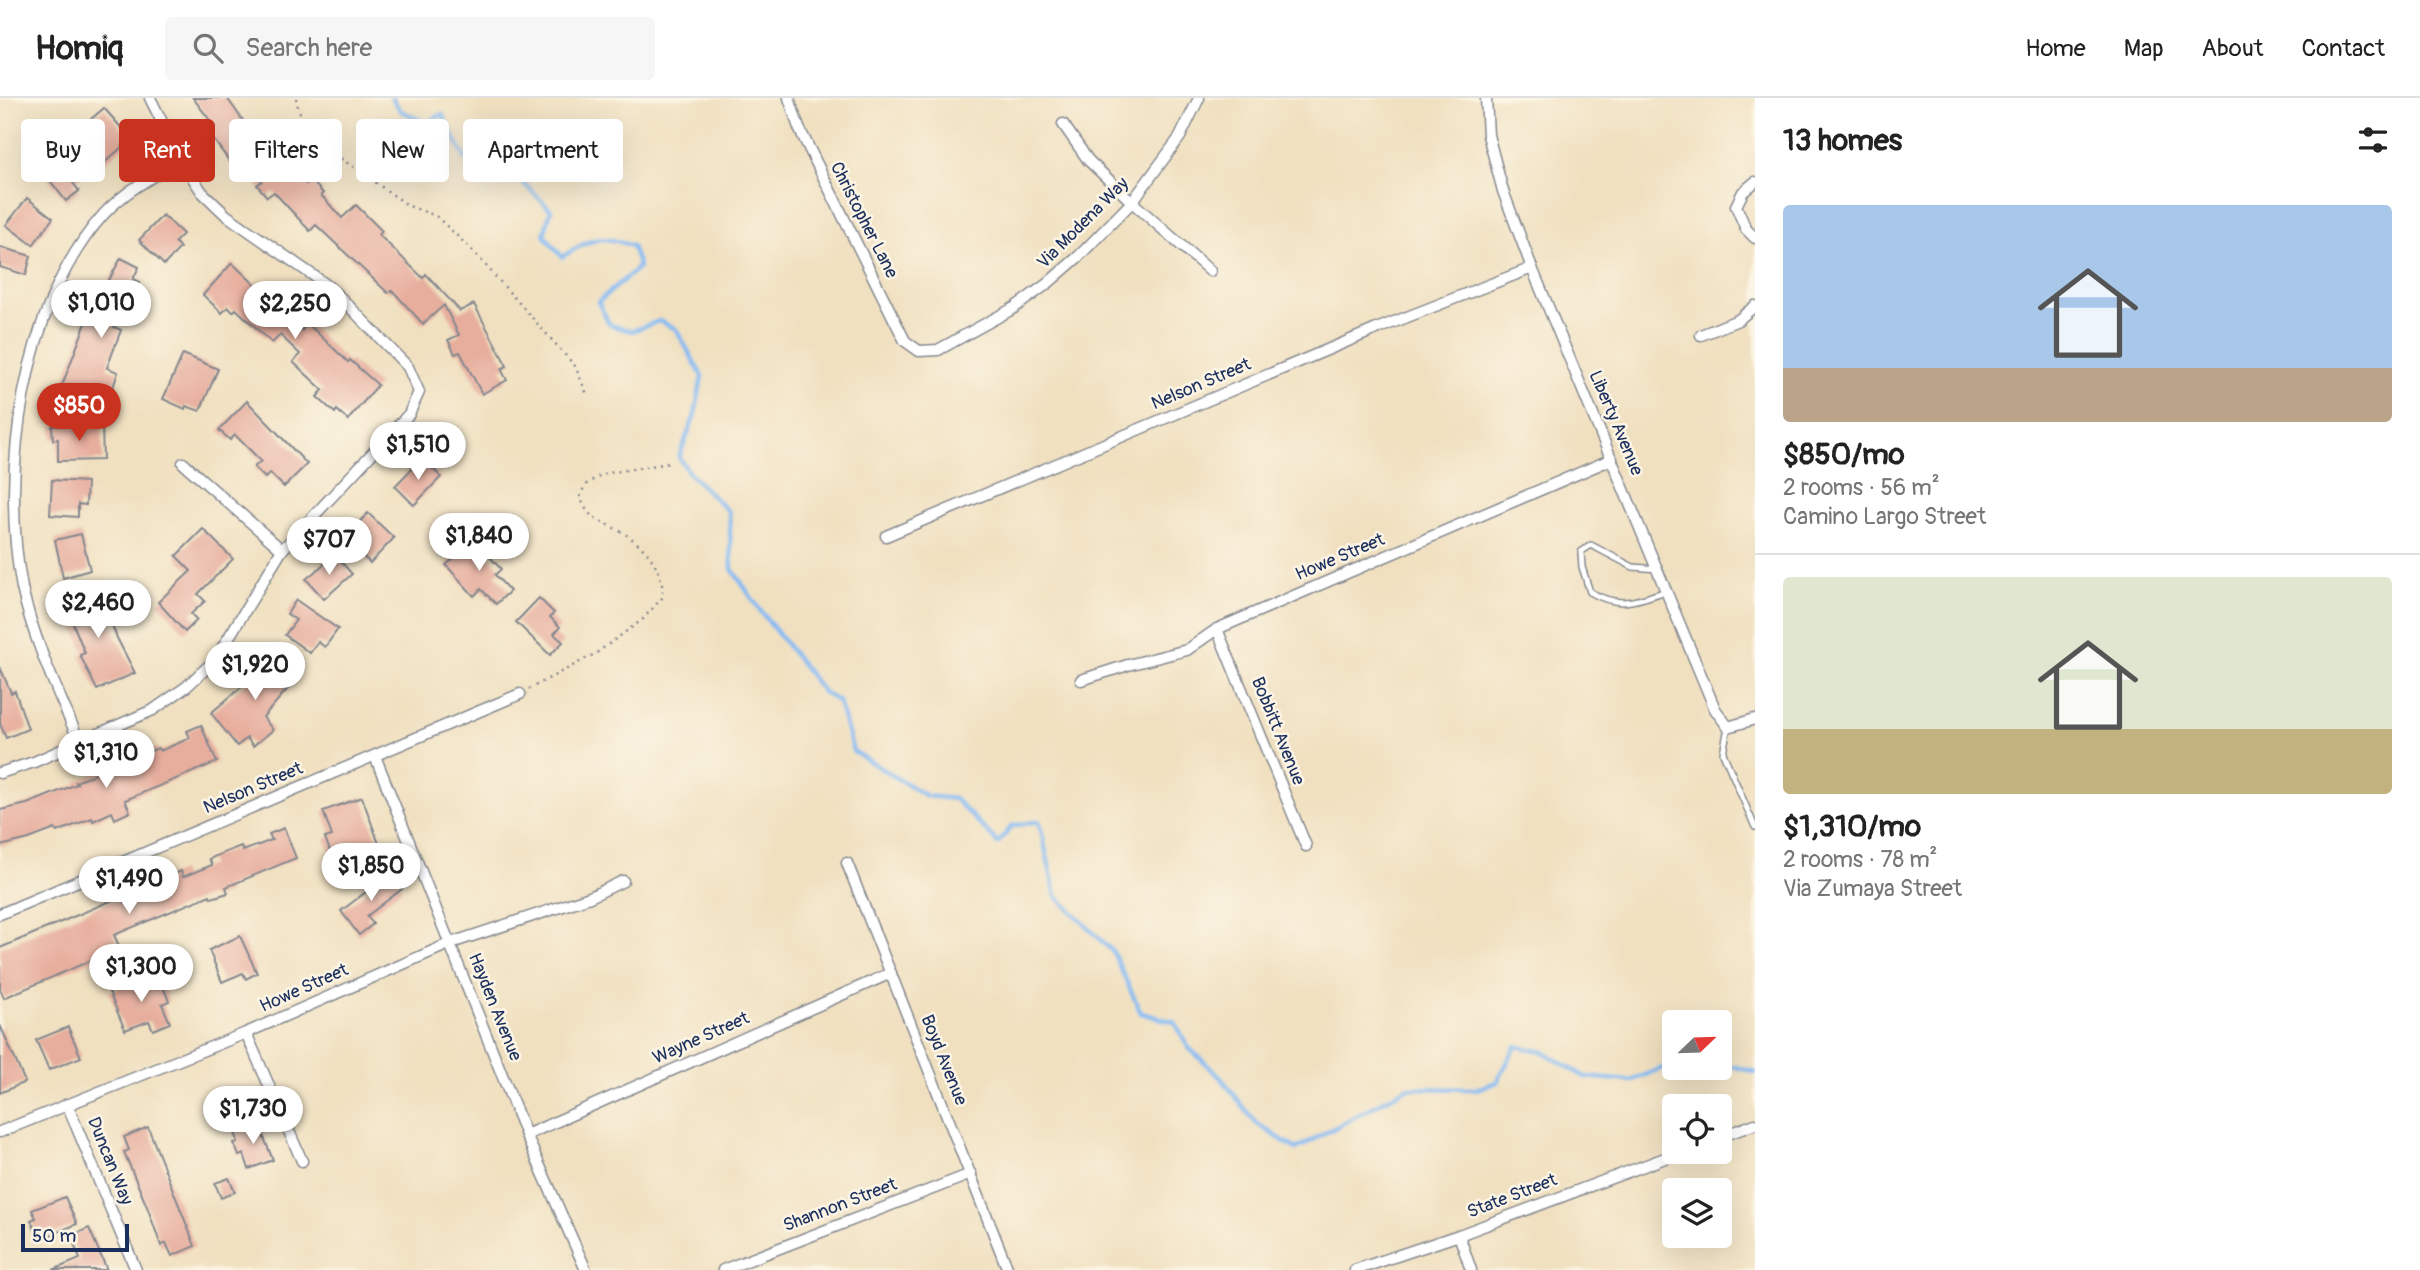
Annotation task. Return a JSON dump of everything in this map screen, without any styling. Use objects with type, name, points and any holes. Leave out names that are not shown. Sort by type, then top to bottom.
[{"type":"street","points":[[150,98],[160,119]]},
{"type":"street","name":"Christopher Lane","points":[[789,98],[799,128],[905,341],[919,351]]},
{"type":"street","name":"Via Modena Way","points":[[919,351],[938,350],[1014,309],[1078,257],[1132,202],[1180,137],[1199,98]]},
{"type":"street","name":"Liberty Avenue","points":[[1486,98],[1488,135],[1503,191],[1532,268],[1715,709],[1728,727]]},
{"type":"street","points":[[1063,124],[1088,160],[1210,271]]},
{"type":"street","points":[[79,743],[30,621],[21,585],[13,533],[11,481],[14,429],[35,342],[58,286],[81,244],[118,201],[145,182]]},
{"type":"street","points":[[0,773],[79,743],[153,710],[186,687],[215,660],[282,550],[409,414],[419,392],[408,368],[342,299],[324,283],[226,215],[195,182]]},
{"type":"street","points":[[1755,182],[1743,192],[1736,206],[1746,229],[1755,238]]},
{"type":"street","name":"Nelson Street","points":[[886,536],[1378,328],[1532,268]]},
{"type":"street","points":[[1701,335],[1738,320],[1755,306]]},
{"type":"street","name":"Howe Street","points":[[1081,680],[1187,650],[1217,629],[1612,459]]},
{"type":"street","points":[[183,463],[282,550]]},
{"type":"street","name":"Bobbitt Avenue","points":[[1217,629],[1306,846]]},
{"type":"street","name":"Nelson Street","points":[[0,914],[520,694]]},
{"type":"street","points":[[1728,727],[1755,719]]},
{"type":"street","name":"Hayden Avenue","points":[[375,756],[526,1135],[586,1270]]},
{"type":"street","name":"Boyd Avenue","points":[[847,863],[1008,1270]]},
{"type":"street","name":"Howe Street","points":[[0,1132],[246,1033],[450,943],[590,897],[623,881]]},
{"type":"street","name":"Wayne Street","points":[[526,1135],[891,973]]},
{"type":"street","points":[[246,1033],[302,1161]]},
{"type":"street","name":"Duncan Way","points":[[67,1104],[136,1270]]},
{"type":"street","points":[[1732,1133],[1755,1124]]},
{"type":"street","name":"State Street","points":[[1355,1270],[1459,1235],[1662,1159]]},
{"type":"street","name":"Shannon Street","points":[[723,1270],[971,1174]]},
{"type":"street","points":[[1459,1235],[1471,1270]]},
{"type":"lane","points":[[1658,569],[1633,567],[1591,545],[1581,552],[1582,567],[1590,592],[1605,600],[1627,603],[1666,591]]},
{"type":"lane","points":[[1728,727],[1723,753],[1755,827]]},
{"type":"path","points":[[296,98],[298,110],[335,155],[409,206],[436,216],[471,249],[575,366],[587,394]]},
{"type":"path","points":[[520,694],[595,654],[642,620],[663,597],[663,585],[657,565],[643,548],[625,534],[589,514],[580,497],[585,485],[602,474],[669,463]]},
{"type":"building","points":[[193,98],[227,98],[242,119],[229,119],[229,161],[215,142],[215,119],[209,119]]},
{"type":"building","points":[[104,108],[119,125],[119,150],[105,162],[105,119],[91,119]]},
{"type":"building","points":[[51,182],[74,182],[79,191],[66,201]]},
{"type":"building","points":[[261,182],[313,182],[342,218],[356,205],[382,231],[379,235],[423,278],[426,274],[460,311],[474,304],[507,366],[501,369],[507,380],[482,394],[460,352],[455,354],[448,340],[459,335],[444,305],[423,324],[392,290],[388,293],[316,225],[310,231],[274,192],[267,197],[257,185]]},
{"type":"building","points":[[27,198],[53,218],[33,245],[6,225]]},
{"type":"building","points":[[163,215],[183,234],[175,242],[180,248],[164,265],[139,240]]},
{"type":"building","points":[[0,247],[31,256],[26,275],[0,267]]},
{"type":"building","points":[[121,258],[139,267],[133,279],[140,282],[128,304],[124,302],[114,327],[121,330],[107,368],[118,372],[107,407],[60,391],[92,307]]},
{"type":"building","points":[[232,263],[267,296],[273,290],[283,300],[277,306],[302,330],[308,324],[348,362],[350,360],[378,385],[348,420],[337,410],[335,413],[317,397],[323,390],[293,362],[300,354],[280,335],[272,343],[236,309],[233,312],[228,307],[222,313],[203,295]]},
{"type":"building","points":[[183,354],[218,369],[200,411],[186,406],[185,409],[163,399]]},
{"type":"building","points":[[247,401],[307,464],[284,487],[270,473],[265,478],[254,467],[261,461],[235,435],[230,440],[219,430]]},
{"type":"building","points":[[102,425],[103,460],[58,461],[58,439],[53,440],[52,426]]},
{"type":"building","points":[[422,458],[441,477],[414,505],[395,486]]},
{"type":"building","points":[[52,480],[87,482],[86,505],[78,504],[78,517],[50,515]]},
{"type":"building","points":[[368,513],[394,538],[370,563],[344,538]]},
{"type":"building","points":[[203,529],[233,559],[198,594],[205,601],[191,614],[197,620],[185,632],[158,602],[191,571],[176,556]]},
{"type":"building","points":[[81,534],[90,570],[63,578],[55,540]]},
{"type":"building","points":[[477,543],[501,569],[495,575],[510,591],[496,604],[481,589],[474,596],[446,565],[460,553],[463,556]]},
{"type":"building","points":[[335,555],[352,574],[324,599],[306,579]]},
{"type":"building","points":[[98,589],[117,638],[135,673],[97,690],[80,655],[85,653],[64,602]]},
{"type":"building","points":[[539,598],[554,613],[550,617],[560,627],[554,634],[563,642],[550,655],[516,622]]},
{"type":"building","points":[[296,600],[338,629],[325,647],[318,642],[310,653],[285,635],[296,620],[287,614]]},
{"type":"building","points":[[273,653],[299,676],[263,717],[273,730],[253,746],[247,738],[237,746],[211,713],[245,684]]},
{"type":"building","points":[[0,667],[11,693],[15,691],[28,729],[6,738],[0,724]]},
{"type":"building","points":[[201,725],[217,762],[125,800],[130,812],[115,819],[112,812],[57,832],[55,829],[0,846],[0,810],[27,804],[158,748],[160,751],[190,738],[187,731]]},
{"type":"building","points":[[362,797],[379,844],[334,861],[325,838],[332,836],[323,811]]},
{"type":"building","points":[[284,828],[296,858],[226,887],[228,893],[211,898],[210,895],[114,935],[120,948],[4,998],[0,989],[0,948],[122,896],[125,902],[150,891],[148,885],[181,871],[183,877],[212,865],[209,859],[223,853],[241,846],[243,851],[272,840],[269,834]]},
{"type":"building","points":[[391,873],[402,889],[367,916],[373,924],[359,935],[341,911]]},
{"type":"building","points":[[240,936],[257,973],[246,979],[243,973],[222,982],[209,950]]},
{"type":"building","points":[[146,977],[150,987],[161,982],[169,1001],[162,1004],[170,1023],[153,1030],[149,1021],[125,1030],[109,992]]},
{"type":"building","points":[[0,1025],[25,1082],[0,1093]]},
{"type":"building","points":[[68,1027],[81,1057],[49,1070],[36,1040]]},
{"type":"building","points":[[258,1123],[273,1160],[249,1169],[244,1154],[239,1156],[234,1143],[238,1142],[235,1132]]},
{"type":"building","points":[[148,1127],[195,1246],[172,1256],[166,1243],[161,1246],[124,1152],[129,1150],[124,1137]]},
{"type":"building","points":[[229,1178],[235,1192],[221,1198],[215,1183]]},
{"type":"building","points":[[65,1197],[77,1224],[39,1240],[31,1220],[36,1218],[32,1210]]},
{"type":"building","points":[[89,1228],[107,1270],[53,1270],[80,1259],[71,1236]]},
{"type":"waterway","points":[[392,98],[401,111],[427,123],[442,114],[465,158],[492,180],[502,174],[514,174],[551,210],[544,235],[562,257],[596,240],[611,240],[632,246],[639,267],[598,302],[610,325],[632,331],[659,321],[676,329],[702,376],[695,415],[679,457],[689,473],[729,512],[732,569],[823,692],[839,702],[853,751],[926,796],[955,799],[998,843],[1012,826],[1039,821],[1056,896],[1113,952],[1141,1013],[1175,1022],[1188,1047],[1222,1079],[1256,1123],[1296,1149],[1407,1088],[1476,1089],[1497,1082],[1516,1046],[1544,1052],[1585,1077],[1631,1081],[1662,1068]]},
{"type":"waterway","points":[[1732,1066],[1755,1072]]}]
